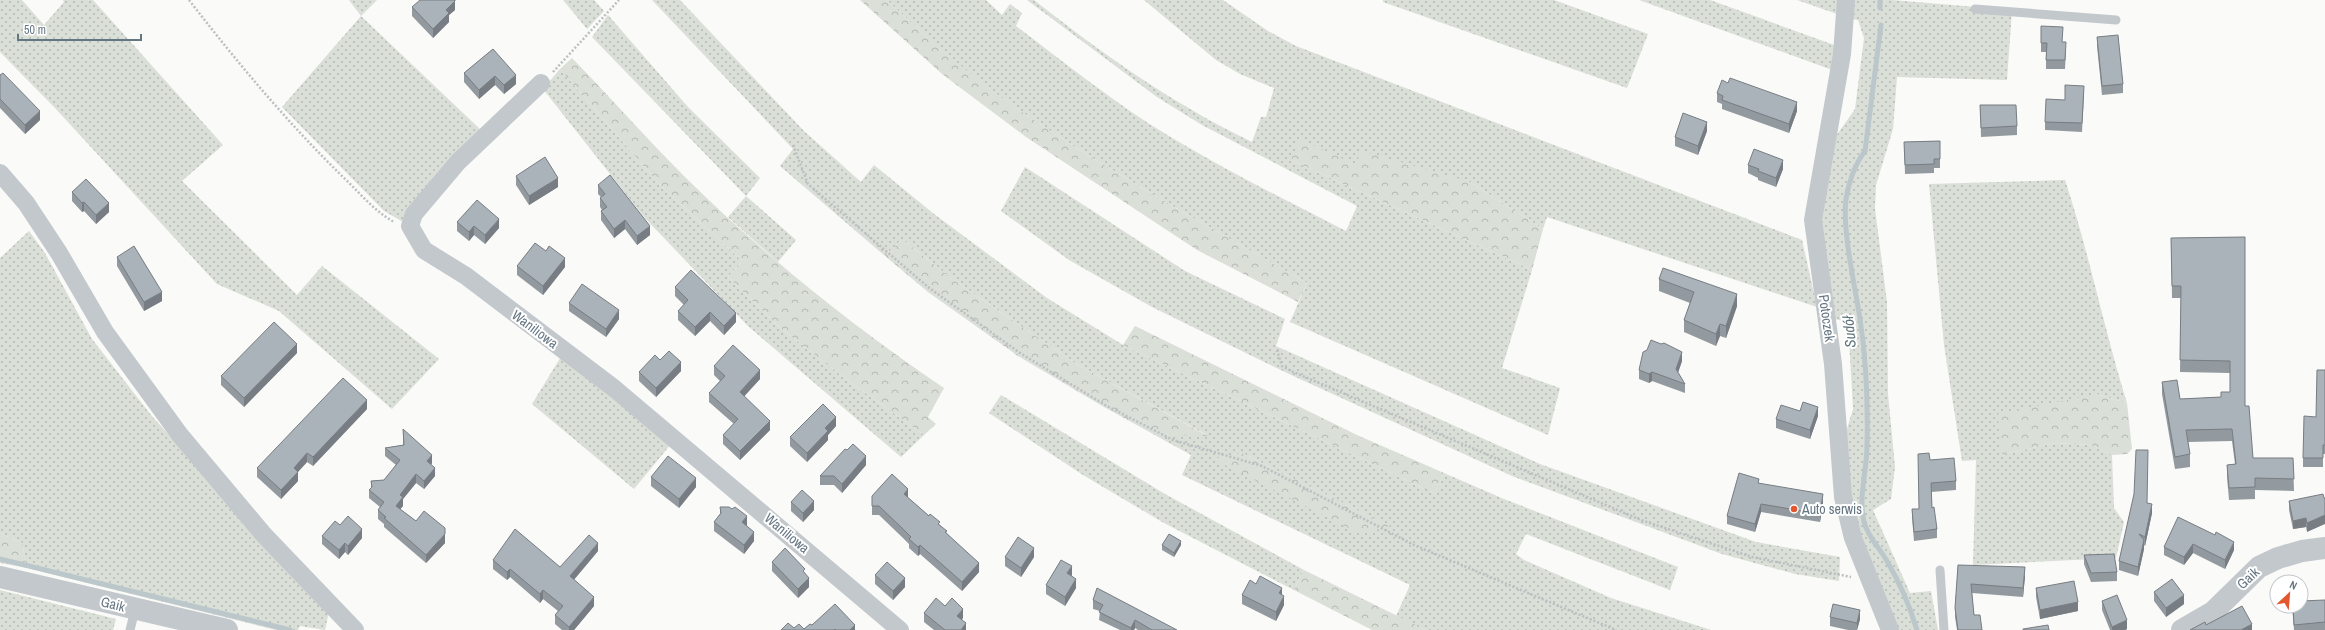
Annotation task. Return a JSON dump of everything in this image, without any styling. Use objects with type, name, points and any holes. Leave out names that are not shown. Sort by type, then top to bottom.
[{"type":"street","name":"Potoczek","points":[[1846,0],[1842,54],[1812,220],[1833,364],[1843,497],[1853,538],[1868,581],[1890,630]]},
{"type":"street","name":"Waniliowa","points":[[541,83],[458,162],[414,214],[410,226],[424,250],[466,276],[615,389],[900,630]]},
{"type":"street","points":[[0,173],[26,203],[59,253],[105,332],[180,436],[264,535],[355,630]]},
{"type":"street","name":"Gaik","points":[[2182,630],[2213,612],[2259,567],[2278,558],[2302,551],[2325,548]]},
{"type":"street","name":"Gaik","points":[[0,577],[133,620],[227,630]]},
{"type":"lane","points":[[1975,9],[2116,20]]},
{"type":"lane","points":[[1940,570],[1944,630]]},
{"type":"path","points":[[189,0],[251,80],[333,167],[383,216],[415,234]]},
{"type":"path","points":[[541,83],[619,0]]},
{"type":"path","points":[[793,145],[808,184],[928,287],[1020,353],[1105,405],[1173,440],[1262,466],[1414,545],[1616,630]]},
{"type":"path","points":[[1277,350],[1282,366],[1291,372],[1640,520],[1752,557],[1868,581]]},
{"type":"green space","points":[[0,0],[22,0],[44,25],[64,2],[63,0],[93,0],[223,145],[182,181],[297,295],[322,266],[439,359],[392,409],[279,311],[217,284],[55,108],[0,52]]},
{"type":"green space","points":[[349,0],[377,0],[361,16]]},
{"type":"green space","points":[[563,0],[594,0],[604,11],[587,29]]},
{"type":"green space","points":[[652,0],[680,0],[804,131],[861,182],[874,165],[934,214],[1047,298],[1123,345],[1435,494],[1444,473],[1504,499],[1678,567],[1670,590],[1526,534],[1516,554],[1524,560],[1611,598],[1711,630],[1426,630],[1396,616],[1410,585],[1182,475],[1191,455],[1153,434],[1207,435],[1078,365],[951,278],[902,239],[885,256],[780,166],[793,149]],"holes":[[[1242,453],[1386,524],[1214,459]]]},
{"type":"green space","points":[[860,0],[887,0],[952,59],[1022,112],[1056,135],[1127,179],[1307,283],[1298,302],[1197,250],[1026,137],[942,74]]},
{"type":"green space","points":[[887,0],[986,0],[1002,15],[1010,4],[1022,13],[1016,26],[1130,111],[1169,136],[1213,161],[1346,231],[1357,206],[1202,125],[1157,97],[1027,0],[1034,0],[1086,40],[1139,77],[1194,111],[1252,142],[1261,117],[1266,117],[1274,88],[1240,74],[1216,60],[1144,0],[1223,0],[1268,31],[1296,46],[1802,240],[1817,307],[1547,217],[1543,229],[1470,182],[1354,164],[1291,160],[1532,270],[1502,368],[1560,388],[1548,435],[1290,322],[1307,283],[1127,179],[1056,135],[986,86],[952,59]]},
{"type":"green space","points":[[1383,0],[1554,0],[1648,34],[1627,88],[1383,2]]},
{"type":"green space","points":[[1639,0],[1710,0],[1837,46],[1835,71]]},
{"type":"green space","points":[[1797,0],[1840,0],[1840,15]]},
{"type":"green space","points":[[1851,0],[1892,0],[2012,10],[2007,80],[1897,77],[1893,129],[1876,185],[1875,209],[1887,302],[1888,394],[1895,467],[1891,499],[1873,510],[1910,593],[1931,591],[1938,630],[1899,630],[1884,604],[1852,509],[1846,432],[1853,409],[1848,322],[1835,319],[1819,204],[1836,136],[1855,109],[1864,38],[1858,20],[1849,19]]},
{"type":"green space","points":[[608,15],[688,107],[760,178],[746,196],[592,37]]},
{"type":"green space","points":[[361,16],[483,132],[403,222],[384,211],[282,107]]},
{"type":"green space","points":[[572,58],[685,177],[777,262],[842,315],[944,388],[928,417],[936,424],[924,435],[846,379],[779,327],[728,277],[742,261],[660,185],[560,69]]},
{"type":"green space","points":[[560,69],[660,185],[742,261],[728,277],[779,327],[846,379],[924,435],[901,457],[748,326],[644,217],[543,89]]},
{"type":"green space","points":[[1300,139],[1354,164],[1362,151],[1470,182],[1543,229],[1532,270],[1291,160]]},
{"type":"green space","points":[[1025,167],[1185,271],[1285,319],[1276,346],[1540,464],[1756,542],[1840,557],[1839,581],[1795,574],[1722,554],[1512,476],[1289,374],[1152,307],[1069,260],[1001,211]]},
{"type":"green space","points":[[2065,180],[2082,235],[2127,403],[2096,394],[2000,455],[2055,443],[2091,445],[2112,455],[2114,508],[2124,522],[2116,558],[1973,565],[1976,460],[1962,461],[1944,345],[1929,184]]},
{"type":"green space","points":[[746,196],[796,240],[778,262],[728,217]]},
{"type":"green space","points":[[29,231],[45,253],[92,339],[151,415],[329,611],[325,630],[300,626],[298,630],[276,630],[27,568],[22,543],[0,533],[0,258]]},
{"type":"green space","points":[[902,239],[951,278],[1078,365],[1208,436],[1153,434],[1018,356],[928,292],[885,256]]},
{"type":"green space","points":[[1135,326],[1357,435],[1444,473],[1435,494],[1123,345]]},
{"type":"green space","points":[[562,355],[671,444],[634,489],[532,404]]},
{"type":"green space","points":[[2096,394],[2127,403],[2132,449],[2127,454],[2112,455],[2091,445],[2055,443],[2000,455],[1998,414]]},
{"type":"green space","points":[[1001,395],[1165,494],[1304,570],[1294,590],[1164,523],[1083,475],[989,413]]},
{"type":"green space","points":[[1242,453],[1390,526],[1360,534],[1213,459]]},
{"type":"green space","points":[[0,533],[22,543],[27,568],[0,563]]},
{"type":"green space","points":[[1304,570],[1426,630],[1372,630],[1294,590]]},
{"type":"green space","points":[[0,590],[116,619],[113,630],[0,630]]},
{"type":"building","points":[[420,0],[455,1],[446,10],[449,13],[433,29],[412,7]]},
{"type":"building","points":[[2041,26],[2063,27],[2062,42],[2066,42],[2065,60],[2046,60],[2047,43],[2041,43]]},
{"type":"building","points":[[2118,35],[2123,84],[2102,86],[2097,37]]},
{"type":"building","points":[[493,49],[516,75],[504,85],[495,76],[479,90],[464,73]]},
{"type":"building","points":[[3,73],[40,111],[25,125],[0,99],[0,75]]},
{"type":"building","points":[[1730,78],[1797,102],[1789,124],[1722,100],[1723,96],[1717,93],[1722,80],[1728,83]]},
{"type":"building","points":[[2065,85],[2084,86],[2082,123],[2045,122],[2046,99],[2065,100]]},
{"type":"building","points":[[1980,105],[2016,105],[2017,126],[1981,128]]},
{"type":"building","points":[[1683,113],[1707,122],[1698,146],[1675,137]]},
{"type":"building","points":[[1940,141],[1940,159],[1934,159],[1934,164],[1905,165],[1904,142]]},
{"type":"building","points":[[1754,149],[1783,160],[1776,178],[1758,171],[1759,169],[1748,165]]},
{"type":"building","points":[[545,157],[558,178],[529,196],[516,176]]},
{"type":"building","points":[[610,175],[650,226],[637,236],[625,220],[614,229],[601,211],[607,207],[600,198],[605,194],[598,185]]},
{"type":"building","points":[[86,179],[109,203],[96,215],[72,192]]},
{"type":"building","points":[[477,200],[499,219],[485,235],[474,226],[469,232],[457,222]]},
{"type":"building","points":[[2245,237],[2245,406],[2249,406],[2253,458],[2293,458],[2294,479],[2255,478],[2255,487],[2229,488],[2227,465],[2236,464],[2232,429],[2186,430],[2190,454],[2175,457],[2162,382],[2177,380],[2180,399],[2221,397],[2221,392],[2230,392],[2230,361],[2180,360],[2181,286],[2172,286],[2171,238]]},
{"type":"building","points":[[535,243],[546,251],[549,246],[565,258],[543,286],[517,266]]},
{"type":"building","points":[[134,246],[162,292],[144,302],[117,257]]},
{"type":"building","points":[[1663,268],[1737,294],[1726,326],[1720,324],[1716,334],[1684,320],[1694,292],[1659,279]]},
{"type":"building","points":[[691,270],[736,313],[724,326],[710,312],[695,327],[678,311],[688,300],[675,287]]},
{"type":"building","points":[[582,284],[619,310],[606,329],[569,303]]},
{"type":"building","points":[[274,322],[297,344],[244,398],[221,376]]},
{"type":"building","points":[[1651,340],[1661,344],[1664,343],[1682,352],[1676,369],[1685,384],[1652,372],[1649,374],[1639,370],[1643,352],[1647,350]]},
{"type":"building","points":[[733,345],[760,370],[740,392],[770,421],[740,451],[723,435],[738,419],[709,393],[725,376],[714,366]]},
{"type":"building","points":[[669,351],[681,362],[656,388],[639,372],[655,355],[660,360]]},
{"type":"building","points":[[2317,370],[2325,370],[2325,445],[2323,445],[2323,458],[2303,458],[2304,416],[2316,417]]},
{"type":"building","points":[[343,378],[367,400],[313,457],[307,453],[294,468],[298,472],[281,490],[257,468]]},
{"type":"building","points":[[1803,402],[1818,407],[1810,430],[1776,419],[1781,405],[1800,411]]},
{"type":"building","points":[[823,404],[836,417],[825,428],[828,431],[807,453],[790,437]]},
{"type":"building","points":[[403,429],[432,455],[427,461],[435,468],[424,481],[416,474],[400,495],[403,497],[396,506],[416,521],[424,511],[445,528],[445,534],[426,555],[384,518],[386,517],[378,510],[384,502],[369,490],[372,487],[371,481],[384,480],[400,460],[385,448],[404,445]]},
{"type":"building","points":[[853,444],[866,456],[842,484],[834,476],[820,476],[845,449],[847,450]]},
{"type":"building","points":[[2136,450],[2148,450],[2147,503],[2152,504],[2145,537],[2139,534],[2144,540],[2138,567],[2119,561],[2134,494]]},
{"type":"building","points":[[1929,453],[1930,460],[1954,458],[1956,481],[1931,483],[1932,508],[1934,507],[1937,529],[1914,532],[1912,509],[1919,509],[1918,454]]},
{"type":"building","points":[[668,456],[696,478],[679,499],[651,477]]},
{"type":"building","points":[[1739,473],[1759,479],[1758,483],[1823,494],[1820,514],[1761,504],[1755,524],[1727,516]]},
{"type":"building","points":[[892,474],[908,489],[904,494],[929,516],[930,514],[940,522],[938,524],[947,531],[945,532],[979,563],[962,582],[920,545],[918,547],[909,539],[911,537],[879,506],[872,506],[872,496]]},
{"type":"building","points":[[802,490],[814,501],[803,513],[791,502]]},
{"type":"building","points":[[2323,494],[2325,498],[2325,515],[2307,523],[2306,518],[2293,521],[2289,501]]},
{"type":"building","points":[[720,507],[729,507],[732,509],[735,507],[747,516],[742,522],[754,532],[744,545],[714,522],[721,513]]},
{"type":"building","points":[[348,516],[362,529],[348,546],[345,543],[339,550],[322,536],[335,521],[340,525]]},
{"type":"building","points":[[2178,517],[2215,535],[2216,532],[2234,542],[2225,560],[2193,544],[2184,557],[2164,547]]},
{"type":"building","points":[[515,529],[560,567],[589,535],[598,543],[570,576],[594,597],[569,627],[555,615],[563,606],[543,590],[540,594],[510,569],[507,572],[493,560]]},
{"type":"building","points":[[1169,534],[1181,541],[1174,553],[1162,545]]},
{"type":"building","points":[[1018,537],[1034,548],[1021,568],[1005,557]]},
{"type":"building","points":[[785,548],[805,569],[803,571],[809,578],[798,589],[772,562]]},
{"type":"building","points":[[2114,554],[2117,572],[2091,573],[2084,555]]},
{"type":"building","points":[[1061,560],[1072,566],[1067,573],[1076,579],[1065,597],[1046,585]]},
{"type":"building","points":[[887,562],[905,578],[893,591],[875,575]]},
{"type":"building","points":[[1958,565],[2025,567],[2023,588],[1971,584],[1974,615],[1980,615],[1982,630],[1958,630],[1955,608]]},
{"type":"building","points":[[1260,576],[1282,588],[1279,593],[1284,596],[1276,612],[1242,595],[1250,580],[1256,584]]},
{"type":"building","points":[[2172,579],[2184,595],[2166,608],[2154,592]]},
{"type":"building","points":[[2074,581],[2078,602],[2040,610],[2036,588]]},
{"type":"building","points":[[1097,588],[1177,630],[1152,630],[1135,620],[1131,628],[1099,612],[1103,605],[1093,600]]},
{"type":"building","points":[[2117,595],[2127,620],[2112,627],[2102,601]]},
{"type":"building","points":[[936,598],[945,606],[952,598],[963,609],[957,616],[966,623],[961,630],[945,630],[924,613]]},
{"type":"building","points":[[2325,600],[2325,622],[2294,625],[2293,614],[2309,614],[2309,601]]},
{"type":"building","points":[[835,604],[855,625],[850,630],[781,630],[788,623],[794,628],[799,624],[804,629],[810,624],[812,625]]},
{"type":"building","points":[[1833,604],[1860,610],[1857,623],[1830,617]]},
{"type":"building","points":[[2242,606],[2252,624],[2241,630],[2190,630],[2205,622],[2206,625]]},
{"type":"building","points":[[2048,625],[2049,630],[2023,630],[2023,629]]},
{"type":"waterway","name":"Sudół","points":[[1880,0],[1880,8]]},
{"type":"waterway","name":"Sudół","points":[[1881,25],[1865,151],[1855,167],[1846,199],[1845,212],[1847,242],[1864,350],[1866,382],[1867,455],[1862,494],[1862,513],[1868,533],[1893,571],[1901,588],[1917,630]]},
{"type":"waterway","points":[[0,559],[290,630]]},
{"type":"place","name":"Auto serwis","points":[[1794,509]]}]
